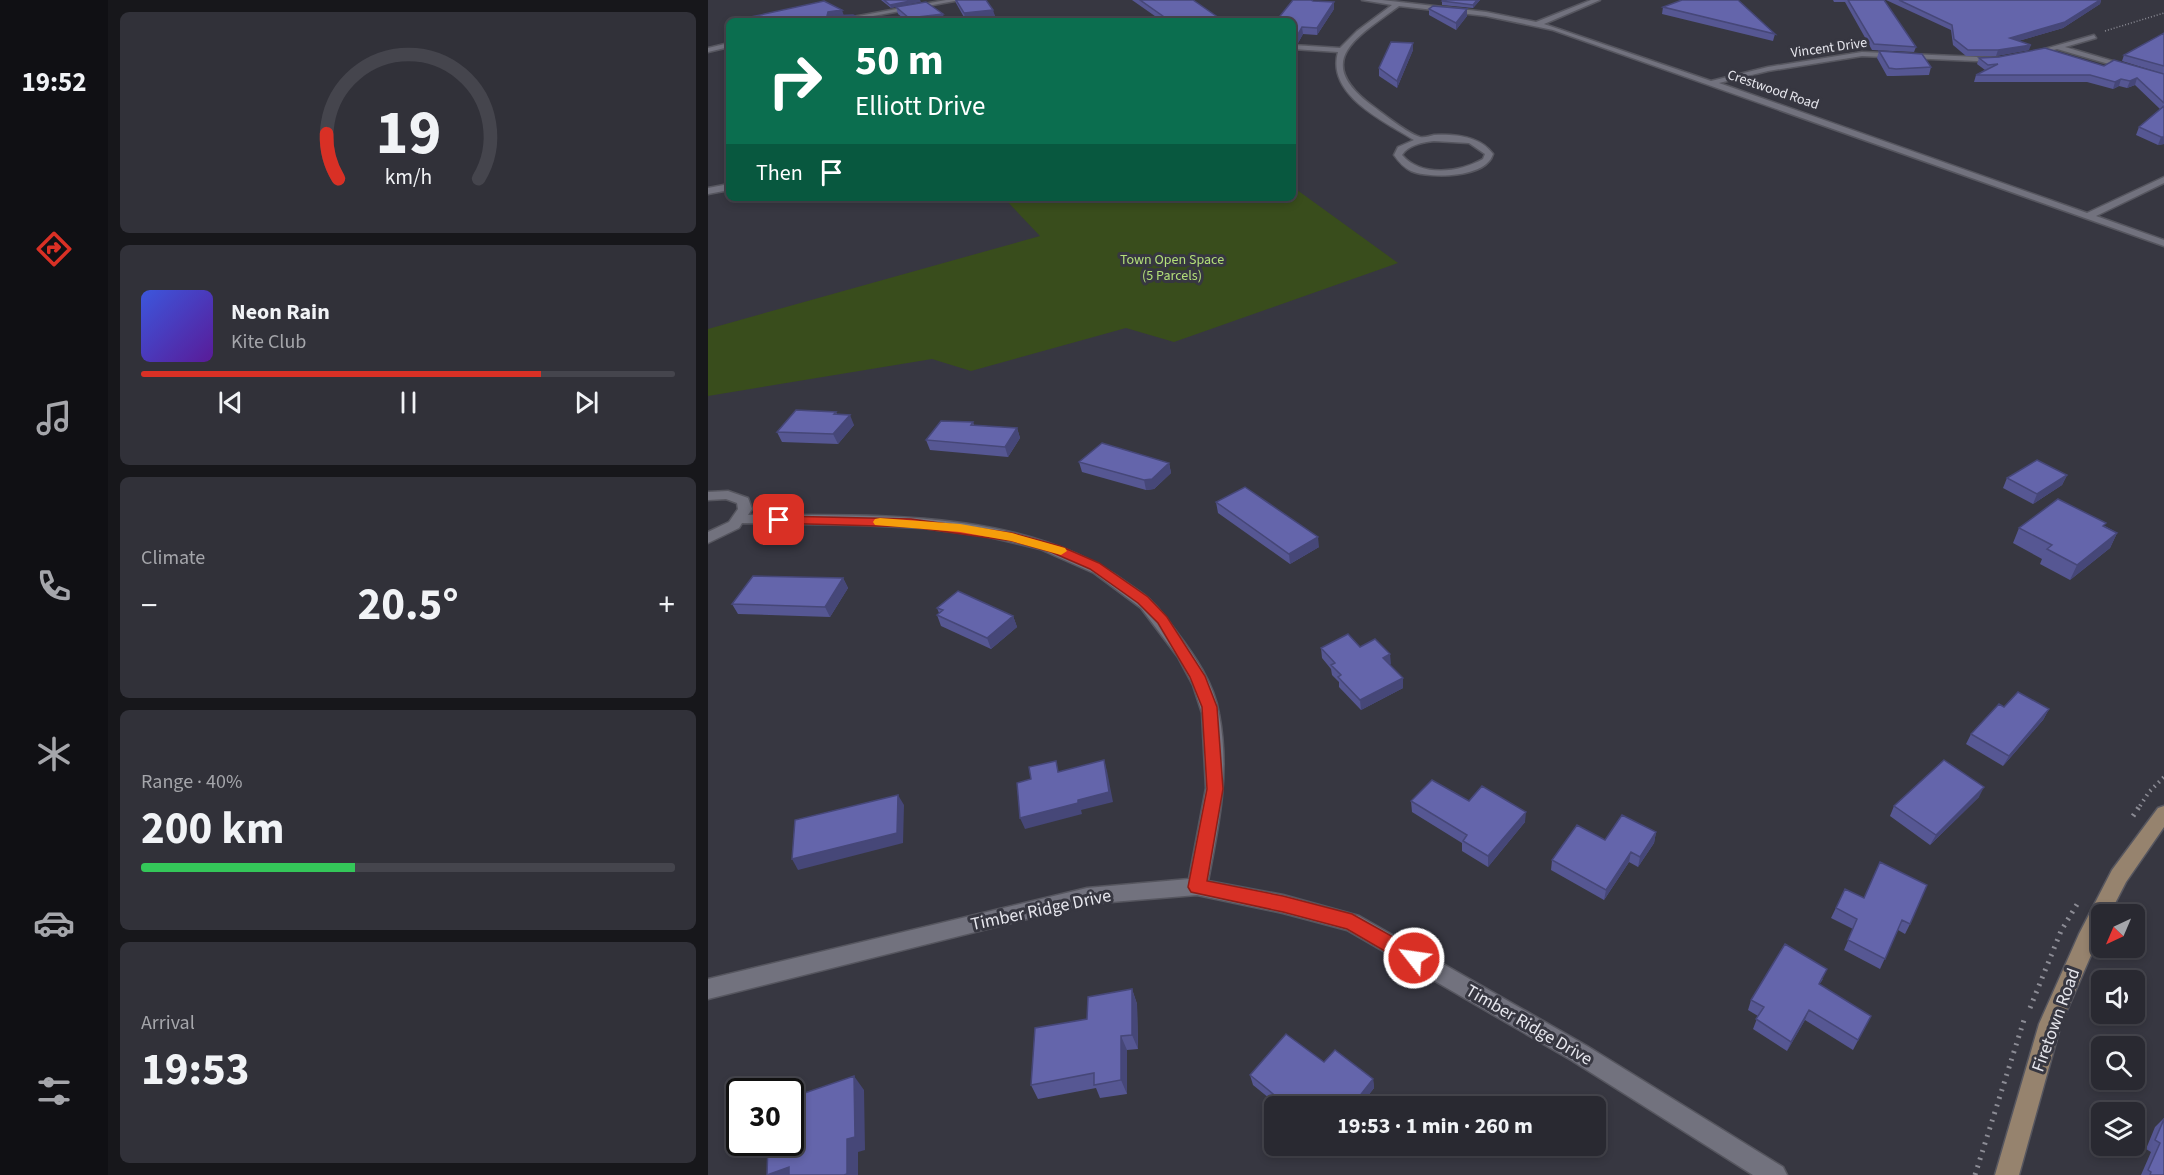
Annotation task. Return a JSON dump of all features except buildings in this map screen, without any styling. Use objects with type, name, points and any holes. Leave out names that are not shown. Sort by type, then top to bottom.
[{"type":"street","points":[[852,18],[957,0]]},
{"type":"street","name":"Crestwood Road","points":[[1365,0],[1486,14],[1538,24],[2164,243]]},
{"type":"street","points":[[1538,24],[1597,0]]},
{"type":"street","points":[[1396,5],[1371,23],[1343,50],[1338,68],[1343,84],[1357,98],[1420,140],[1449,138],[1464,140],[1485,148],[1489,154],[1487,160],[1468,170],[1422,171],[1410,167],[1401,161],[1398,155],[1401,149],[1420,140]]},
{"type":"street","points":[[2025,56],[2094,37]]},
{"type":"street","points":[[708,50],[726,46]]},
{"type":"street","points":[[2057,46],[2164,78]]},
{"type":"street","points":[[1296,47],[1343,50]]},
{"type":"street","name":"Vincent Drive","points":[[1711,83],[1768,69],[1846,55],[1876,54],[2005,60]]},
{"type":"street","points":[[2088,216],[2164,180]]},
{"type":"street","points":[[708,191],[726,188]]},
{"type":"street","points":[[708,496],[728,495],[743,501],[745,509],[740,519],[726,530],[708,538]]},
{"type":"street","points":[[740,519],[911,523],[1012,537],[1055,549],[1094,566],[1143,600],[1162,620],[1178,643],[1197,676],[1210,707],[1215,789],[1197,887]]},
{"type":"street","name":"Firetown Road","points":[[2007,1175],[2050,1024],[2088,934],[2119,876],[2164,813]]},
{"type":"street","name":"Timber Ridge Drive","points":[[708,989],[1088,896],[1197,887],[1283,904],[1352,922],[1579,1053],[1775,1175]]},
{"type":"path","points":[[2094,37],[2136,20],[2164,13]]},
{"type":"green space","name":"Town Open Space (5 Parcels)","points":[[1296,189],[1398,263],[1174,342],[1126,328],[971,371],[932,359],[708,396],[708,329],[1040,236],[1007,201],[1296,201]]},
{"type":"slow traffic","points":[[880,522],[960,528],[1012,537],[1061,551]]},
{"type":"route","points":[[779,520],[911,523],[1012,537],[1055,549],[1094,566],[1120,582],[1143,600],[1162,620],[1197,676],[1210,707],[1215,789],[1197,887],[1283,904],[1352,922],[1414,958]]}]
